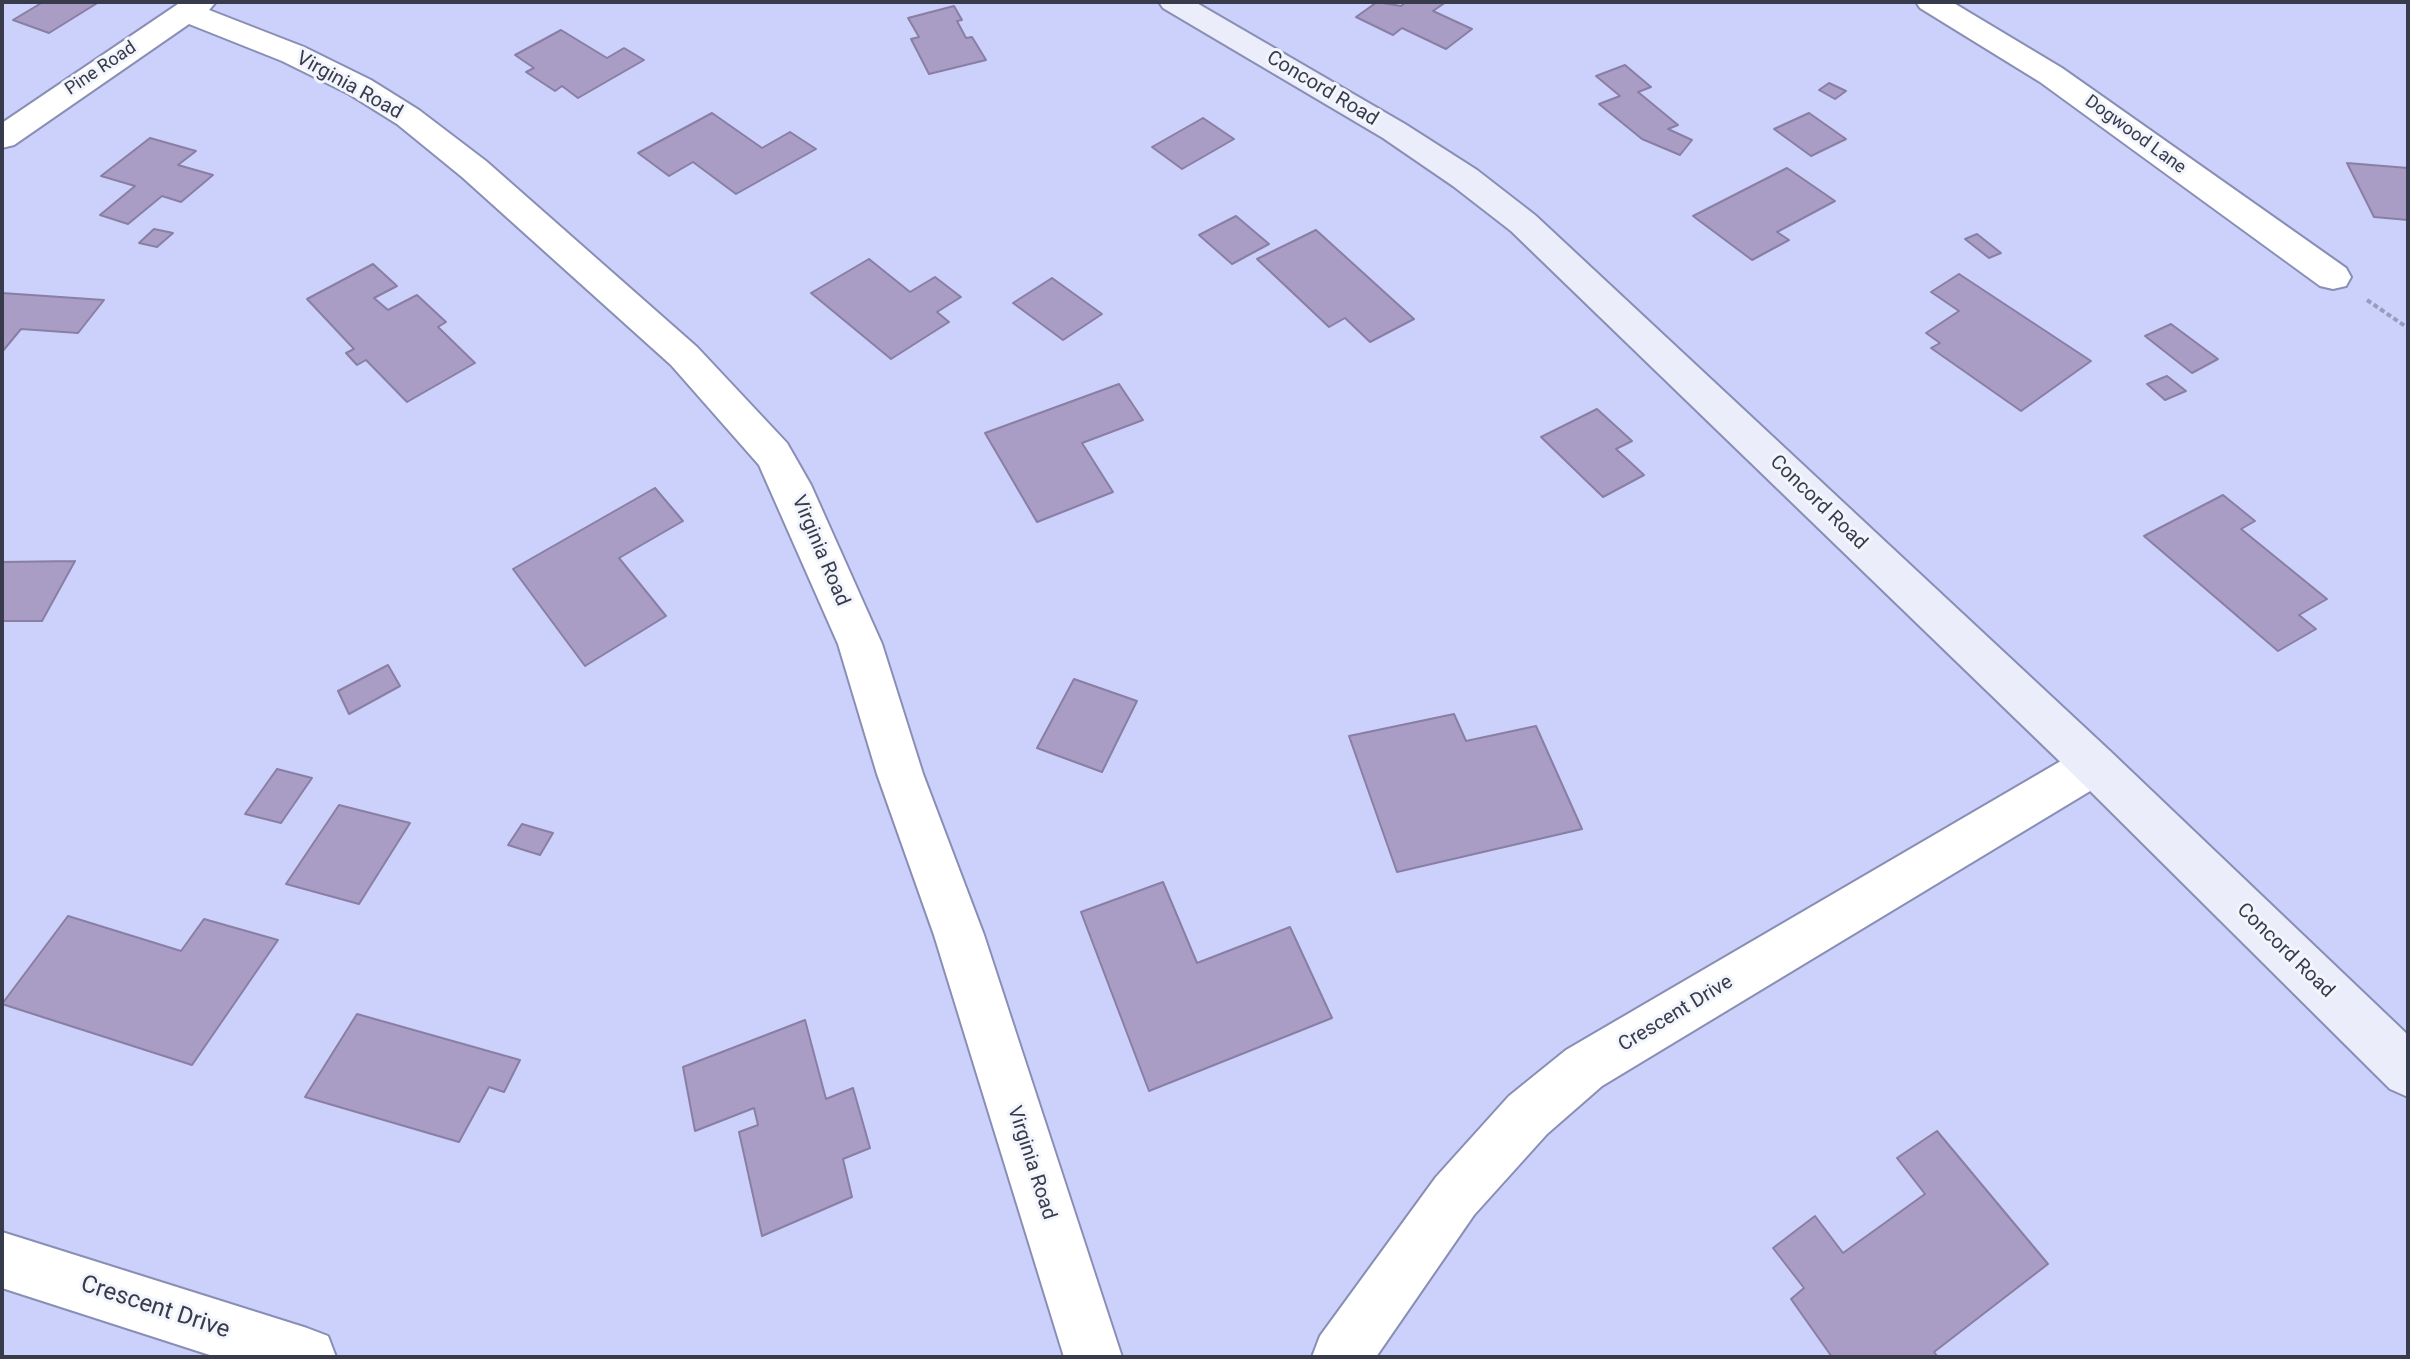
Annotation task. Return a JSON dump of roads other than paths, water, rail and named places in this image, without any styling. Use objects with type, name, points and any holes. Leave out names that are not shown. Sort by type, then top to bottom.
[{"type":"main road","name":"Concord Road","points":[[1174,2],[1394,131],[1465,178],[1523,223],[2094,765],[2408,1071]]},
{"type":"street","name":"Dogwood Lane","points":[[1931,2],[2051,75],[2333,277]]},
{"type":"street","name":"Pine Road","points":[[2,138],[194,7]]},
{"type":"street","name":"Virginia Road","points":[[194,7],[360,87],[408,117],[474,169],[684,356],[773,454],[791,485],[860,644],[900,774],[959,935],[1093,1357]]},
{"type":"street","name":"Crescent Drive","points":[[1341,1357],[1455,1196],[1528,1115],[1584,1068],[2094,765]]},
{"type":"street","name":"Crescent Drive","points":[[2,1260],[307,1357]]}]
